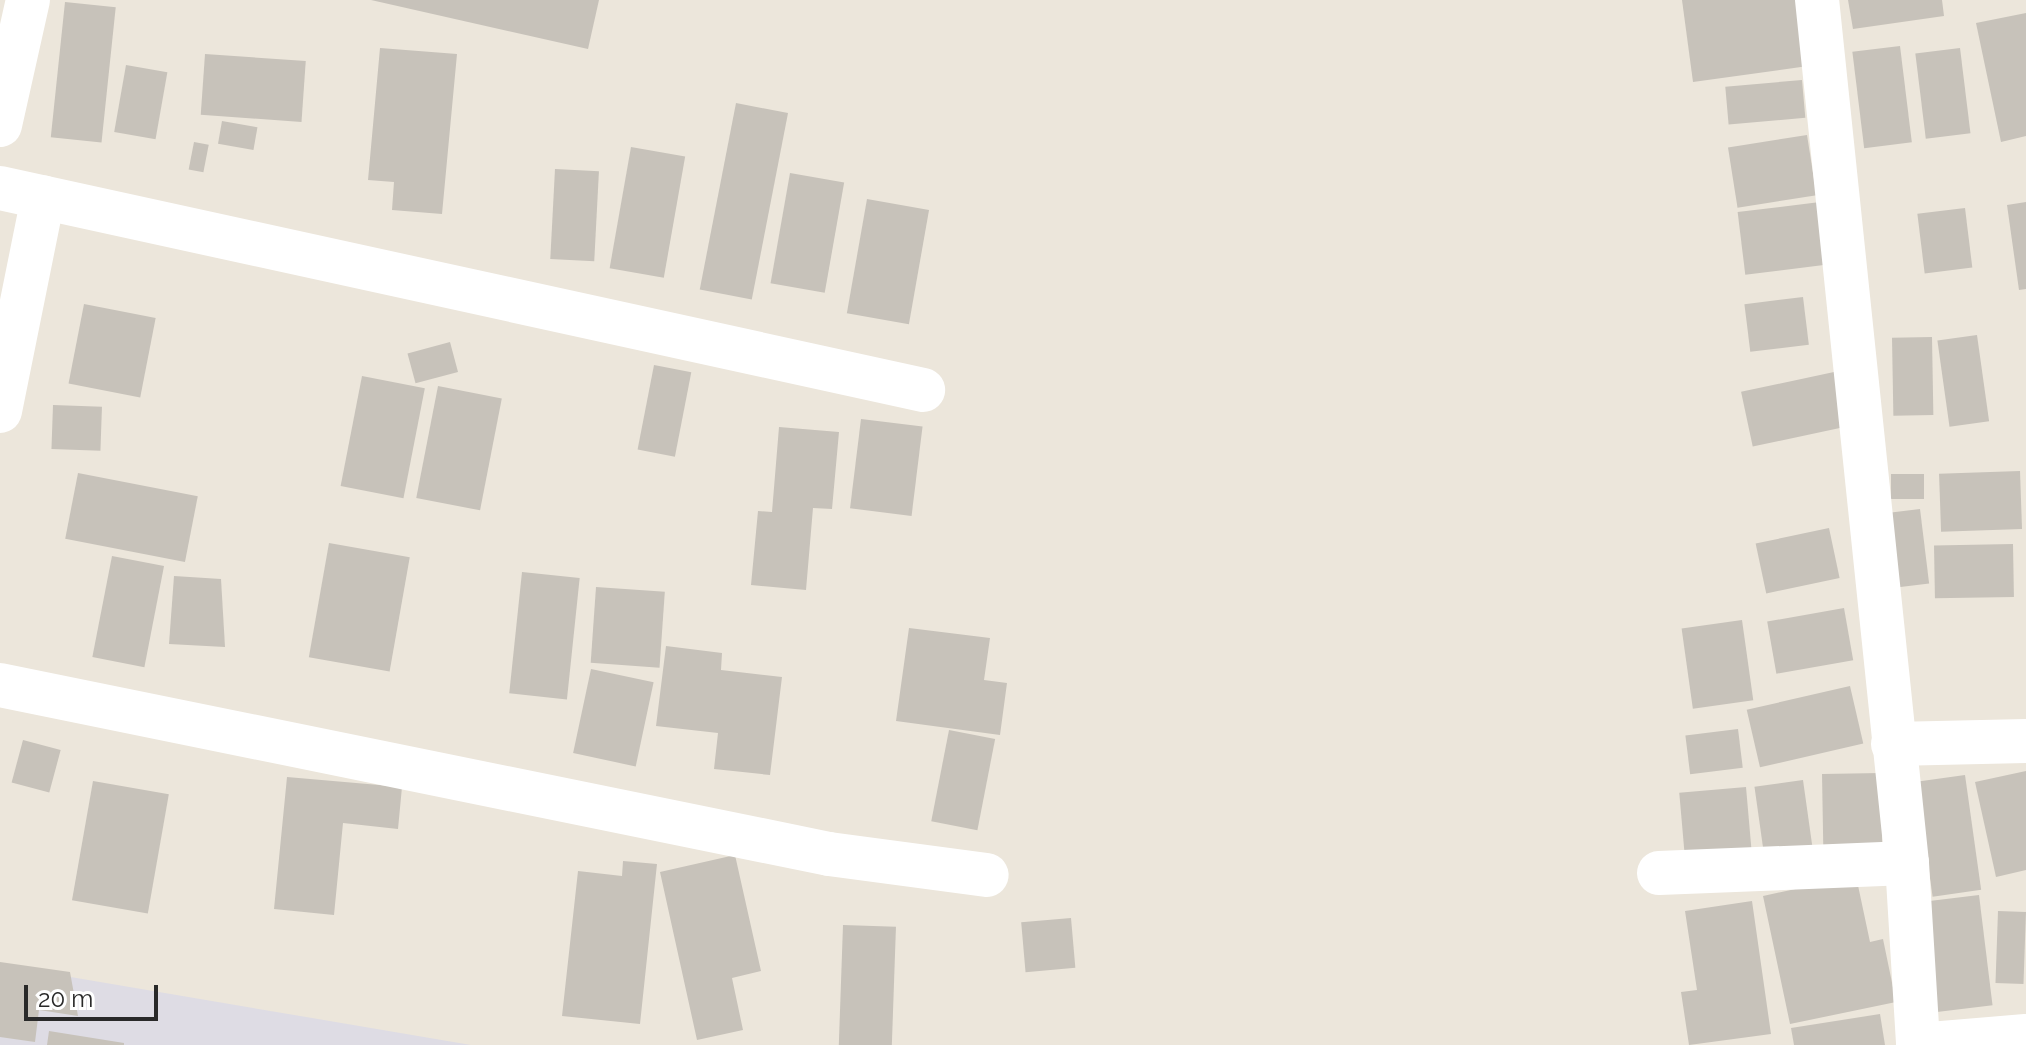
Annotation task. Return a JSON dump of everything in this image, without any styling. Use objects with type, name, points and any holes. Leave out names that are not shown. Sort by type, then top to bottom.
[{"type":"street","points":[[0,125],[28,0]]},
{"type":"street","points":[[1817,0],[1907,863],[1918,1045],[2026,1036]]},
{"type":"street","points":[[0,188],[923,390]]},
{"type":"street","points":[[0,411],[43,197]]},
{"type":"street","points":[[0,685],[829,854],[987,875]]},
{"type":"street","points":[[1893,744],[2026,741]]},
{"type":"street","points":[[1659,873],[1907,863]]},
{"type":"shaded area","points":[[0,965],[471,1045],[0,1045]]},
{"type":"building","points":[[371,0],[599,0],[588,49]]},
{"type":"building","points":[[1682,0],[1799,0],[1808,66],[1693,82]]},
{"type":"building","points":[[1848,0],[1942,0],[1944,16],[1853,29]]},
{"type":"building","points":[[65,2],[116,7],[102,143],[51,137]]},
{"type":"building","points":[[2026,13],[2026,136],[2001,142],[1976,23]]},
{"type":"building","points":[[1900,46],[1912,142],[1864,148],[1852,52]]},
{"type":"building","points":[[380,48],[457,54],[442,214],[392,210],[394,182],[368,180]]},
{"type":"building","points":[[1960,48],[1970,133],[1926,139],[1915,53]]},
{"type":"building","points":[[205,54],[306,61],[301,122],[201,115]]},
{"type":"building","points":[[126,65],[167,72],[156,139],[114,132]]},
{"type":"building","points":[[1802,80],[1805,118],[1729,125],[1725,87]]},
{"type":"building","points":[[736,103],[788,113],[752,300],[700,290]]},
{"type":"building","points":[[222,121],[257,127],[253,150],[218,144]]},
{"type":"building","points":[[1807,135],[1817,195],[1738,208],[1728,148]]},
{"type":"building","points":[[194,142],[209,145],[203,172],[189,169]]},
{"type":"building","points":[[631,147],[685,157],[664,278],[610,268]]},
{"type":"building","points":[[555,169],[599,171],[594,261],[550,259]]},
{"type":"building","points":[[790,173],[844,183],[825,293],[771,283]]},
{"type":"building","points":[[867,199],[929,210],[909,324],[847,313]]},
{"type":"building","points":[[1820,202],[1828,265],[1745,275],[1738,212]]},
{"type":"building","points":[[2026,202],[2026,289],[2019,290],[2007,205]]},
{"type":"building","points":[[1965,208],[1972,268],[1925,273],[1917,214]]},
{"type":"building","points":[[1803,297],[1809,345],[1750,352],[1744,304]]},
{"type":"building","points":[[84,304],[156,318],[140,397],[69,384]]},
{"type":"building","points":[[1977,335],[1989,421],[1949,427],[1937,341]]},
{"type":"building","points":[[1932,337],[1933,415],[1893,416],[1892,338]]},
{"type":"building","points":[[450,342],[458,372],[416,383],[407,353]]},
{"type":"building","points":[[654,365],[691,372],[675,457],[638,449]]},
{"type":"building","points":[[1834,372],[1846,427],[1753,447],[1741,392]]},
{"type":"building","points":[[362,376],[425,388],[403,498],[341,486]]},
{"type":"building","points":[[438,386],[502,398],[480,510],[416,498]]},
{"type":"building","points":[[53,405],[102,407],[100,451],[51,449]]},
{"type":"building","points":[[861,419],[923,427],[912,516],[850,508]]},
{"type":"building","points":[[779,427],[839,432],[832,509],[813,508],[806,590],[751,585],[758,511],[772,512]]},
{"type":"building","points":[[2020,471],[2022,529],[1941,532],[1939,474]]},
{"type":"building","points":[[78,473],[198,496],[185,562],[65,539]]},
{"type":"building","points":[[1891,474],[1924,474],[1924,499],[1891,499]]},
{"type":"building","points":[[1920,509],[1929,583],[1896,587],[1887,513]]},
{"type":"building","points":[[1829,528],[1840,578],[1766,593],[1756,544]]},
{"type":"building","points":[[329,543],[410,557],[390,671],[309,657]]},
{"type":"building","points":[[2013,544],[2014,597],[1935,598],[1934,545]]},
{"type":"building","points":[[112,556],[164,566],[144,667],[92,657]]},
{"type":"building","points":[[522,572],[580,578],[567,699],[509,693]]},
{"type":"building","points":[[174,576],[221,579],[225,647],[169,644]]},
{"type":"building","points":[[596,587],[665,592],[660,668],[591,663]]},
{"type":"building","points":[[1844,608],[1853,660],[1776,674],[1767,622]]},
{"type":"building","points":[[1742,620],[1753,700],[1693,709],[1682,628]]},
{"type":"building","points":[[909,628],[990,638],[984,680],[1007,683],[1000,735],[896,721]]},
{"type":"building","points":[[666,646],[722,653],[721,670],[782,677],[770,775],[714,769],[718,733],[656,726]]},
{"type":"building","points":[[591,669],[654,682],[636,766],[573,753]]},
{"type":"building","points":[[1850,686],[1863,743],[1760,767],[1747,710]]},
{"type":"building","points":[[1738,729],[1743,768],[1690,774],[1685,735]]},
{"type":"building","points":[[949,730],[995,739],[977,830],[931,821]]},
{"type":"building","points":[[23,740],[61,750],[49,793],[12,783]]},
{"type":"building","points":[[2026,771],[2026,870],[1996,877],[1975,782]]},
{"type":"building","points":[[1881,773],[1882,856],[1823,857],[1822,774]]},
{"type":"building","points":[[1965,775],[1981,890],[1933,897],[1916,782]]},
{"type":"building","points":[[287,777],[402,787],[398,829],[343,823],[334,915],[274,909]]},
{"type":"building","points":[[1803,780],[1813,851],[1764,858],[1754,787]]},
{"type":"building","points":[[93,781],[169,794],[148,914],[72,900]]},
{"type":"building","points":[[1746,787],[1752,852],[1685,858],[1679,793]]},
{"type":"building","points":[[735,855],[761,971],[732,978],[743,1030],[697,1040],[660,872]]},
{"type":"building","points":[[623,861],[657,864],[640,1024],[562,1016],[578,871],[622,876]]},
{"type":"building","points":[[1856,876],[1870,942],[1883,939],[1896,1002],[1790,1024],[1763,896]]},
{"type":"building","points":[[1979,895],[1993,1005],[1937,1012],[1923,902]]},
{"type":"building","points":[[1752,901],[1771,1034],[1689,1045],[1681,992],[1697,990],[1685,911]]},
{"type":"building","points":[[1998,911],[2026,912],[2023,984],[1995,983]]},
{"type":"building","points":[[1071,918],[1075,968],[1026,972],[1021,922]]},
{"type":"building","points":[[843,925],[896,927],[892,1045],[839,1045]]},
{"type":"building","points":[[0,962],[70,972],[78,1016],[39,1010],[35,1042],[0,1037]]},
{"type":"building","points":[[1880,1014],[1885,1045],[1794,1045],[1791,1028]]},
{"type":"building","points":[[49,1031],[124,1043],[124,1045],[47,1045]]}]
